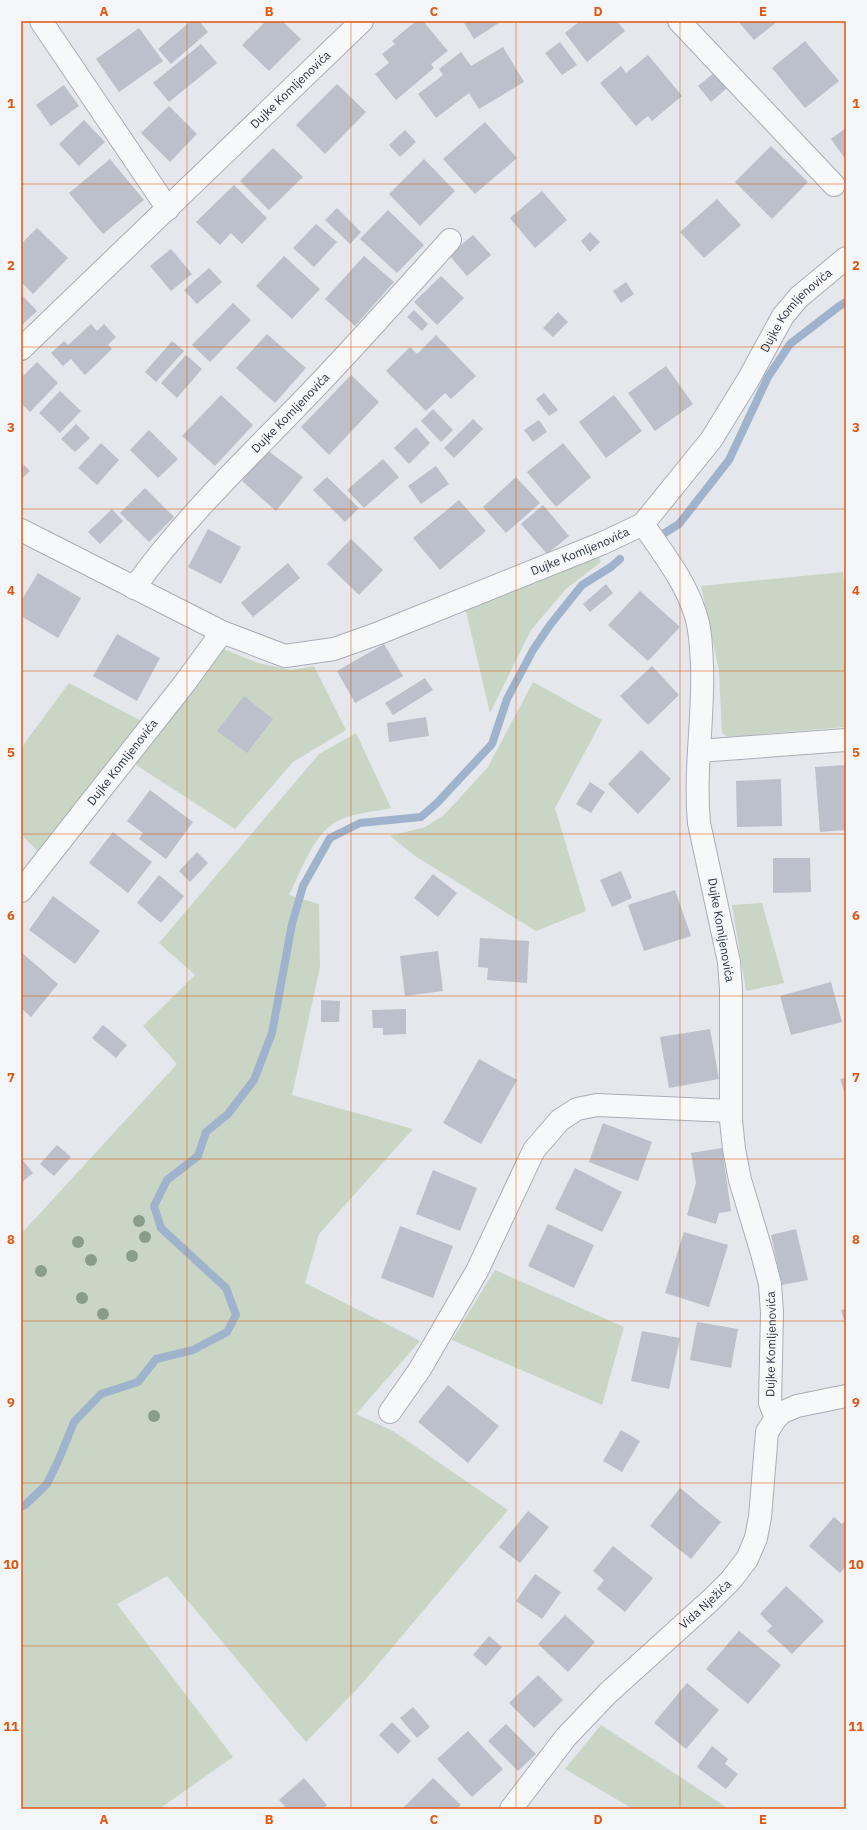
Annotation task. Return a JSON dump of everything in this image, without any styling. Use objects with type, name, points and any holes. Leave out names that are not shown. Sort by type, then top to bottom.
[{"type":"street","points":[[41,21],[168,209]]},
{"type":"street","name":"Dujke Komljenovića","points":[[21,350],[362,21]]},
{"type":"street","points":[[679,21],[834,184]]},
{"type":"street","name":"Dujke Komljenovića","points":[[134,588],[156,557],[194,512],[314,389],[450,240]]},
{"type":"street","name":"Dujke Komljenovića","points":[[21,530],[222,632],[285,656],[334,649],[379,633],[603,543],[643,524],[711,440],[748,380],[783,316],[799,297],[846,258]]},
{"type":"street","name":"Dujke Komljenovića","points":[[643,524],[685,587],[695,613],[700,635],[703,690],[697,807],[699,823],[724,932],[729,962],[731,989],[731,1111],[734,1148],[740,1180],[770,1284],[772,1313],[770,1404],[776,1418]]},
{"type":"street","name":"Dujke Komljenovića","points":[[21,891],[184,684],[222,632]]},
{"type":"street","points":[[699,751],[846,740]]},
{"type":"street","points":[[390,1412],[420,1369],[477,1271],[534,1150],[560,1120],[577,1109],[597,1105],[731,1111]]},
{"type":"street","points":[[776,1418],[784,1412],[797,1406],[846,1396]]},
{"type":"street","name":"Vida Nježića","points":[[511,1809],[566,1737],[608,1693],[731,1580],[747,1559],[756,1538],[760,1517],[767,1432],[776,1418]]},
{"type":"green space","points":[[598,556],[601,562],[566,589],[531,630],[490,713],[464,603]]},
{"type":"green space","points":[[843,572],[846,602],[846,727],[728,737],[722,733],[719,671],[701,586]]},
{"type":"green space","points":[[221,648],[258,663],[291,670],[314,666],[346,730],[293,762],[235,829],[133,763]]},
{"type":"green space","points":[[533,682],[602,720],[555,808],[586,911],[536,931],[415,856],[390,836],[425,827],[444,815],[488,767]]},
{"type":"green space","points":[[69,683],[147,724],[42,856],[21,834],[21,748]]},
{"type":"green space","points":[[356,733],[391,808],[347,817],[334,823],[326,829],[313,846],[289,895],[319,904],[320,967],[292,1095],[413,1129],[319,1234],[305,1283],[420,1341],[356,1414],[393,1431],[508,1510],[359,1687],[306,1742],[167,1576],[117,1604],[233,1757],[159,1809],[21,1809],[21,1234],[177,1064],[143,1026],[195,975],[159,943],[319,754]]},
{"type":"green space","points":[[762,903],[784,983],[746,991],[732,905]]},
{"type":"green space","points":[[495,1270],[624,1327],[602,1405],[452,1340]]},
{"type":"green space","points":[[601,1725],[729,1809],[633,1809],[565,1769]]},
{"type":"building","points":[[191,21],[199,21],[208,32],[171,64],[158,49]]},
{"type":"building","points":[[266,21],[282,21],[301,39],[269,71],[242,45]]},
{"type":"building","points":[[416,21],[423,21],[448,51],[431,64],[434,68],[396,100],[375,74],[389,63],[382,54],[395,44],[392,41]]},
{"type":"building","points":[[463,21],[502,21],[474,39]]},
{"type":"building","points":[[580,21],[617,21],[625,31],[587,62],[565,33]]},
{"type":"building","points":[[738,21],[778,21],[754,40]]},
{"type":"building","points":[[139,28],[163,61],[119,92],[96,59]]},
{"type":"building","points":[[805,41],[839,81],[805,108],[772,68]]},
{"type":"building","points":[[560,42],[577,65],[562,75],[545,53]]},
{"type":"building","points":[[201,44],[217,63],[169,102],[153,83]]},
{"type":"building","points":[[503,47],[524,82],[479,109],[469,93],[436,118],[418,94],[443,75],[439,69],[461,52],[471,66]]},
{"type":"building","points":[[648,55],[682,96],[652,121],[648,116],[636,126],[600,83],[621,66],[626,73]]},
{"type":"building","points":[[715,72],[727,88],[711,102],[698,86]]},
{"type":"building","points":[[337,84],[366,112],[325,154],[296,125]]},
{"type":"building","points":[[64,85],[79,106],[51,126],[36,105]]},
{"type":"building","points":[[169,106],[197,134],[170,162],[141,133]]},
{"type":"building","points":[[84,120],[105,142],[79,166],[59,144]]},
{"type":"building","points":[[485,122],[517,158],[475,194],[443,159]]},
{"type":"building","points":[[846,128],[846,160],[831,139]]},
{"type":"building","points":[[405,130],[416,142],[400,157],[389,145]]},
{"type":"building","points":[[771,146],[808,182],[772,219],[735,182]]},
{"type":"building","points":[[273,148],[303,177],[269,210],[240,181]]},
{"type":"building","points":[[110,159],[144,200],[103,234],[69,193]]},
{"type":"building","points":[[424,159],[455,191],[420,226],[389,194]]},
{"type":"building","points":[[234,185],[267,218],[242,244],[231,233],[220,245],[196,222]]},
{"type":"building","points":[[542,191],[567,220],[535,248],[510,218]]},
{"type":"building","points":[[717,199],[741,225],[704,258],[680,232]]},
{"type":"building","points":[[337,208],[361,232],[350,244],[325,220]]},
{"type":"building","points":[[388,210],[424,245],[397,273],[360,239]]},
{"type":"building","points":[[316,224],[337,242],[314,267],[293,248]]},
{"type":"building","points":[[37,228],[68,258],[33,294],[21,282],[21,244]]},
{"type":"building","points":[[590,232],[600,242],[590,252],[581,241]]},
{"type":"building","points":[[473,235],[491,255],[467,276],[449,255]]},
{"type":"building","points":[[171,249],[192,274],[171,291],[150,266]]},
{"type":"building","points":[[284,256],[320,289],[292,319],[256,286]]},
{"type":"building","points":[[364,256],[394,282],[355,326],[325,299]]},
{"type":"building","points":[[209,268],[222,282],[197,304],[184,290]]},
{"type":"building","points":[[441,276],[464,298],[437,325],[414,302]]},
{"type":"building","points":[[626,282],[634,294],[621,303],[613,291]]},
{"type":"building","points":[[21,294],[37,311],[21,326]]},
{"type":"building","points":[[233,303],[251,320],[210,362],[192,345]]},
{"type":"building","points":[[414,310],[428,324],[422,331],[407,317]]},
{"type":"building","points":[[558,312],[568,322],[553,337],[543,328]]},
{"type":"building","points":[[91,324],[97,331],[104,324],[116,337],[108,345],[112,349],[85,375],[71,359],[63,366],[51,353],[64,341],[68,345]]},
{"type":"building","points":[[267,334],[306,368],[275,403],[236,368]]},
{"type":"building","points":[[436,335],[476,376],[451,399],[445,393],[426,411],[386,371],[410,347],[417,354]]},
{"type":"building","points":[[172,341],[184,351],[156,382],[145,372]]},
{"type":"building","points":[[186,355],[202,369],[177,398],[161,383]]},
{"type":"building","points":[[37,362],[58,383],[30,412],[21,403],[21,378]]},
{"type":"building","points":[[666,366],[693,404],[655,431],[628,393]]},
{"type":"building","points":[[351,375],[379,402],[329,455],[301,427]]},
{"type":"building","points":[[60,391],[81,411],[60,433],[39,413]]},
{"type":"building","points":[[544,393],[558,410],[549,416],[536,399]]},
{"type":"building","points":[[221,395],[253,425],[215,466],[182,436]]},
{"type":"building","points":[[614,395],[642,431],[606,458],[579,422]]},
{"type":"building","points":[[433,409],[453,430],[441,442],[421,421]]},
{"type":"building","points":[[473,419],[483,429],[454,458],[444,448]]},
{"type":"building","points":[[539,420],[547,432],[533,442],[524,430]]},
{"type":"building","points":[[76,424],[90,438],[75,452],[61,439]]},
{"type":"building","points":[[416,427],[430,443],[409,464],[394,448]]},
{"type":"building","points":[[149,430],[178,459],[158,478],[130,450]]},
{"type":"building","points":[[101,443],[119,460],[97,485],[78,468]]},
{"type":"building","points":[[563,443],[591,477],[556,507],[527,472]]},
{"type":"building","points":[[267,450],[303,477],[276,511],[242,481]]},
{"type":"building","points":[[383,459],[399,477],[364,508],[347,490]]},
{"type":"building","points":[[21,462],[30,471],[21,479]]},
{"type":"building","points":[[436,466],[449,484],[421,504],[408,486]]},
{"type":"building","points":[[327,477],[359,508],[345,522],[313,490]]},
{"type":"building","points":[[516,477],[540,503],[506,533],[483,507]]},
{"type":"building","points":[[145,488],[174,517],[149,542],[120,513]]},
{"type":"building","points":[[459,500],[486,531],[440,570],[413,538]]},
{"type":"building","points":[[543,505],[569,536],[547,554],[521,524]]},
{"type":"building","points":[[112,509],[123,521],[100,544],[88,532]]},
{"type":"building","points":[[208,529],[241,547],[221,584],[188,567]]},
{"type":"building","points":[[351,539],[383,570],[359,595],[327,564]]},
{"type":"building","points":[[288,563],[300,578],[253,617],[241,603]]},
{"type":"building","points":[[38,573],[81,598],[58,638],[21,616],[21,601]]},
{"type":"building","points":[[606,584],[613,593],[590,612],[583,604]]},
{"type":"building","points":[[640,591],[680,627],[648,661],[608,625]]},
{"type":"building","points":[[117,634],[160,658],[137,701],[93,676]]},
{"type":"building","points":[[384,644],[403,676],[355,703],[337,671]]},
{"type":"building","points":[[652,666],[679,695],[648,725],[620,696]]},
{"type":"building","points":[[425,678],[433,690],[393,715],[385,703]]},
{"type":"building","points":[[244,696],[273,719],[247,753],[217,731]]},
{"type":"building","points":[[426,717],[429,736],[389,742],[387,723]]},
{"type":"building","points":[[641,750],[671,779],[638,814],[608,784]]},
{"type":"building","points":[[846,765],[846,830],[820,832],[815,767]]},
{"type":"building","points":[[781,779],[782,826],[737,827],[736,781]]},
{"type":"building","points":[[590,782],[605,792],[591,813],[576,804]]},
{"type":"building","points":[[150,790],[193,822],[166,859],[139,839],[143,833],[127,821]]},
{"type":"building","points":[[113,832],[152,862],[128,893],[89,863]]},
{"type":"building","points":[[197,852],[208,863],[190,882],[179,871]]},
{"type":"building","points":[[773,858],[810,858],[811,892],[773,893]]},
{"type":"building","points":[[621,871],[632,898],[612,907],[600,880]]},
{"type":"building","points":[[433,874],[457,893],[438,917],[414,898]]},
{"type":"building","points":[[159,875],[184,896],[161,923],[137,903]]},
{"type":"building","points":[[675,890],[691,936],[644,951],[628,905]]},
{"type":"building","points":[[53,896],[100,931],[75,964],[29,930]]},
{"type":"building","points":[[480,938],[529,941],[527,983],[487,980],[488,968],[478,967]]},
{"type":"building","points":[[438,951],[443,991],[405,996],[400,956]]},
{"type":"building","points":[[21,952],[58,984],[31,1017],[21,1008]]},
{"type":"building","points":[[831,982],[842,1022],[791,1035],[780,996]]},
{"type":"building","points":[[321,1000],[340,1001],[339,1022],[321,1022]]},
{"type":"building","points":[[406,1009],[406,1034],[383,1035],[383,1028],[373,1028],[372,1010]]},
{"type":"building","points":[[103,1025],[127,1045],[116,1058],[92,1038]]},
{"type":"building","points":[[710,1029],[719,1079],[669,1088],[660,1037]]},
{"type":"building","points":[[479,1059],[517,1080],[481,1144],[443,1123]]},
{"type":"building","points":[[846,1078],[846,1097],[840,1079]]},
{"type":"building","points":[[603,1123],[652,1142],[638,1181],[589,1162]]},
{"type":"building","points":[[57,1145],[71,1157],[54,1176],[40,1164]]},
{"type":"building","points":[[722,1148],[731,1211],[719,1213],[716,1224],[687,1215],[696,1183],[691,1153]]},
{"type":"building","points":[[21,1158],[33,1173],[21,1183]]},
{"type":"building","points":[[575,1168],[622,1192],[602,1232],[555,1209]]},
{"type":"building","points":[[433,1170],[477,1188],[460,1231],[416,1214]]},
{"type":"building","points":[[548,1224],[594,1245],[574,1288],[528,1266]]},
{"type":"building","points":[[400,1226],[453,1246],[433,1298],[381,1278]]},
{"type":"building","points":[[796,1229],[808,1280],[782,1285],[771,1235]]},
{"type":"building","points":[[684,1232],[728,1245],[709,1307],[665,1293]]},
{"type":"building","points":[[846,1309],[846,1326],[841,1310]]},
{"type":"building","points":[[697,1322],[738,1329],[731,1368],[690,1360]]},
{"type":"building","points":[[642,1331],[680,1338],[669,1389],[631,1381]]},
{"type":"building","points":[[448,1385],[499,1426],[468,1463],[418,1422]]},
{"type":"building","points":[[621,1430],[640,1441],[622,1472],[603,1461]]},
{"type":"building","points":[[680,1488],[721,1522],[691,1559],[650,1526]]},
{"type":"building","points":[[528,1511],[549,1527],[520,1563],[499,1547]]},
{"type":"building","points":[[834,1517],[842,1524],[846,1519],[846,1566],[840,1573],[809,1546]]},
{"type":"building","points":[[613,1546],[653,1578],[625,1612],[597,1589],[604,1580],[593,1571]]},
{"type":"building","points":[[535,1574],[561,1592],[542,1619],[516,1601]]},
{"type":"building","points":[[786,1586],[824,1621],[792,1654],[767,1631],[772,1626],[760,1614]]},
{"type":"building","points":[[565,1615],[595,1642],[568,1672],[538,1644]]},
{"type":"building","points":[[739,1631],[781,1665],[748,1704],[706,1669]]},
{"type":"building","points":[[489,1636],[502,1647],[486,1666],[473,1655]]},
{"type":"building","points":[[538,1675],[563,1700],[534,1728],[509,1703]]},
{"type":"building","points":[[687,1683],[719,1710],[686,1749],[654,1723]]},
{"type":"building","points":[[413,1707],[430,1727],[417,1738],[400,1718]]},
{"type":"building","points":[[392,1722],[411,1741],[398,1754],[379,1735]]},
{"type":"building","points":[[506,1724],[536,1754],[518,1771],[488,1741]]},
{"type":"building","points":[[468,1731],[503,1769],[472,1797],[437,1759]]},
{"type":"building","points":[[712,1746],[728,1759],[725,1764],[738,1774],[726,1789],[697,1767]]},
{"type":"building","points":[[304,1778],[327,1805],[323,1809],[287,1809],[279,1800]]},
{"type":"building","points":[[433,1778],[461,1805],[457,1809],[402,1809]]},
{"type":"waterway","points":[[663,534],[679,524],[729,460],[768,377],[790,344],[846,302]]},
{"type":"waterway","points":[[21,1507],[47,1484],[74,1422],[101,1394],[138,1382],[156,1359],[193,1350],[227,1332],[236,1315],[226,1288],[161,1228],[154,1206],[167,1180],[198,1156],[206,1132],[228,1114],[254,1080],[272,1033],[292,924],[303,886],[330,838],[360,823],[421,817],[437,803],[492,744],[507,699],[533,650],[550,625],[582,585],[611,567],[620,559]]}]
